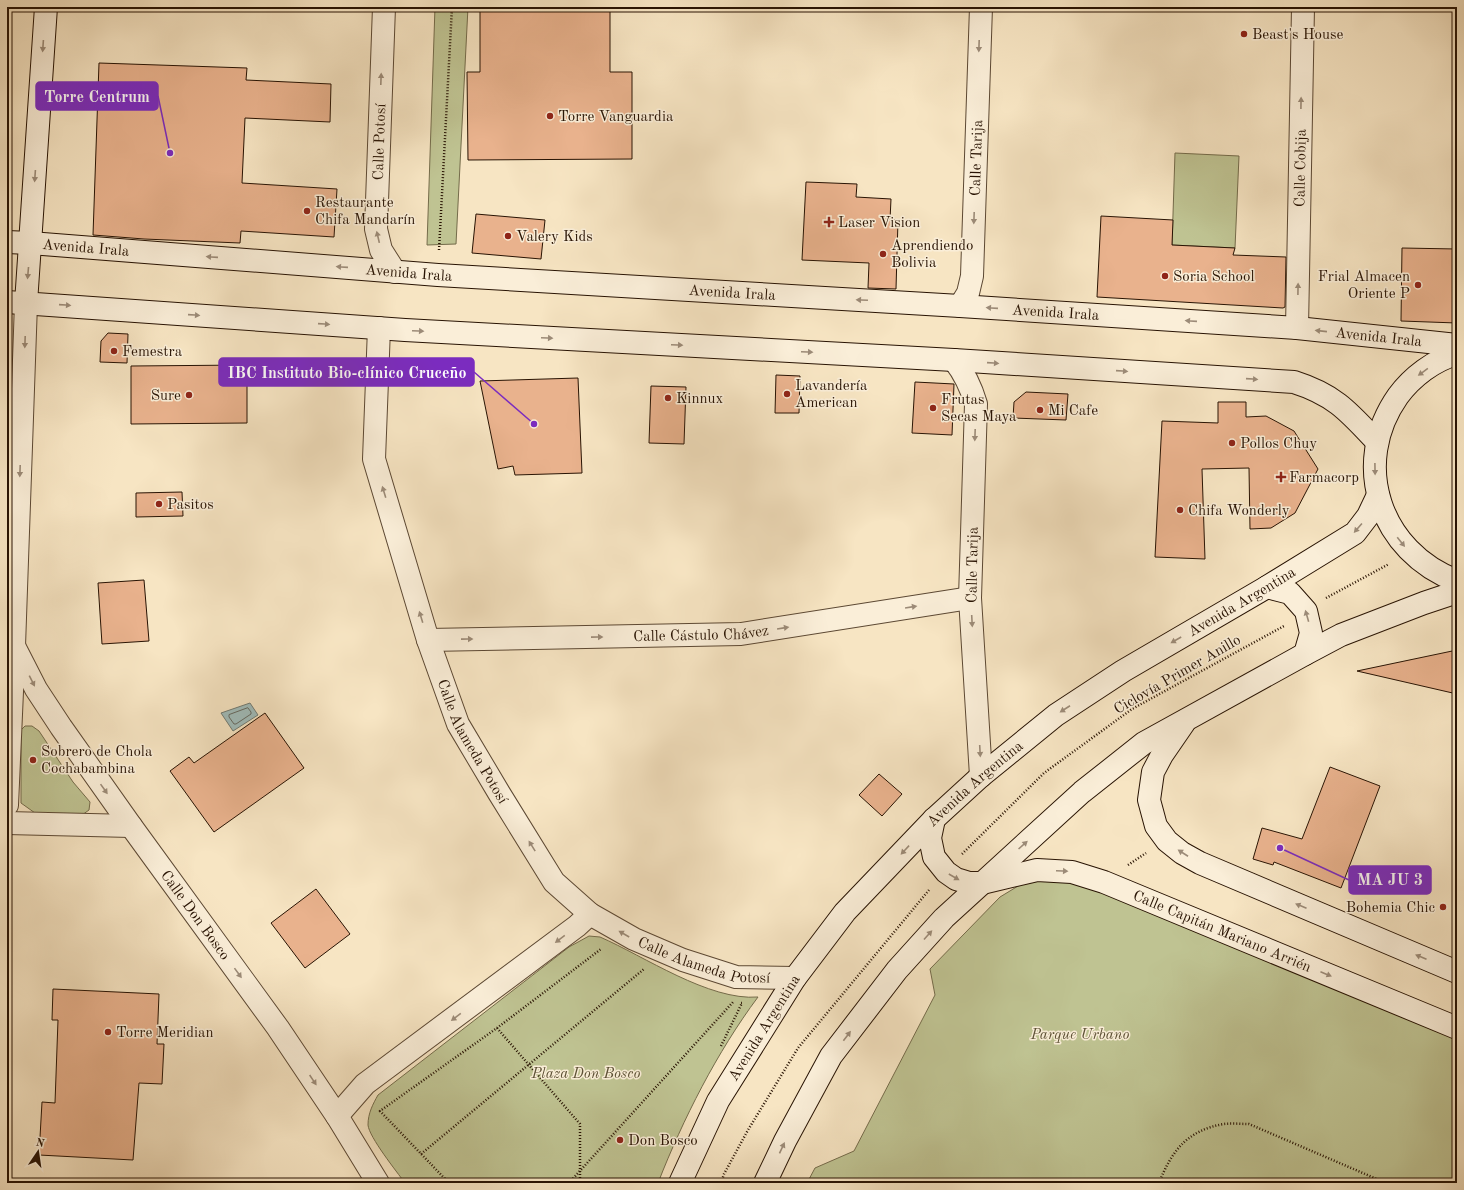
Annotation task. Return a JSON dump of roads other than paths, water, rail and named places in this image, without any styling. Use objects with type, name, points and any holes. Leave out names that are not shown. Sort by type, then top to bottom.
[{"type":"street","points":[[7,805],[14,646],[16,302],[30,243],[46,7]]},
{"type":"street","name":"Calle Potosí","points":[[384,7],[376,229],[381,250],[395,272]]},
{"type":"street","name":"Calle Tarija","points":[[960,306],[968,293],[972,276],[981,7]]},
{"type":"street","name":"Calle Cobija","points":[[1297,328],[1303,7]]},
{"type":"street","name":"Avenida Irala","points":[[7,242],[438,275],[960,306],[1297,328],[1457,345]]},
{"type":"street","points":[[16,302],[379,328],[954,360],[1294,382],[1313,388],[1335,400],[1353,416],[1377,442]]},
{"type":"street","name":"Calle Alameda Potosí","points":[[379,328],[374,459],[428,640],[458,724],[554,882],[590,914],[634,939],[683,960],[736,977],[795,978]]},
{"type":"street","points":[[1457,354],[1444,359],[1425,370],[1402,392],[1385,419],[1377,442],[1375,474],[1378,495],[1392,530],[1404,545],[1425,565],[1457,581]]},
{"type":"street","name":"Calle Tarija","points":[[954,360],[963,372],[971,387],[976,404],[970,598],[981,776]]},
{"type":"street","name":"Avenida Argentina","points":[[680,1183],[718,1101],[795,978],[845,912],[934,819],[981,776],[1056,715],[1124,671],[1267,587],[1355,532],[1368,516],[1378,495]]},
{"type":"street","points":[[1267,587],[1290,593],[1306,611],[1311,633],[1305,654]]},
{"type":"street","points":[[765,1183],[785,1141],[832,1056],[897,970],[944,918],[1082,792],[1144,743],[1305,654],[1341,635],[1457,592]]},
{"type":"street","name":"Calle Cástulo Chávez","points":[[428,640],[741,634],[970,598]]},
{"type":"street","name":"Calle Don Bosco","points":[[14,646],[36,688],[57,721],[130,826],[278,1028],[337,1116],[378,1183]]},
{"type":"street","points":[[1187,719],[1162,755],[1153,772],[1149,800],[1156,826],[1167,841],[1182,853],[1200,863],[1457,972]]},
{"type":"street","points":[[934,819],[930,838],[934,857],[946,872],[956,879],[969,883],[982,883]]},
{"type":"street","points":[[7,823],[130,826]]},
{"type":"street","name":"Calle Capitán Mariano Arrién","points":[[982,883],[1037,870],[1072,872],[1104,882],[1457,1028]]},
{"type":"street","points":[[337,1116],[365,1084],[577,926],[590,914]]},
{"type":"water","points":[[250,703],[258,715],[233,731],[221,713]]},
{"type":"place","name":"Beast's House","points":[[1244,34]]},
{"type":"place","name":"Torre Vanguardia","points":[[550,116]]},
{"type":"place","name":"Torre Centrum","points":[[170,153]]},
{"type":"place","name":"Restaurante Chifa Mandarín","points":[[307,211]]},
{"type":"place","name":"Laser Vision","points":[[829,222]]},
{"type":"place","name":"Valery Kids","points":[[508,236]]},
{"type":"place","name":"Aprendiendo Bolivia","points":[[883,254]]},
{"type":"place","name":"Soria School","points":[[1165,276]]},
{"type":"place","name":"Frial Almacen Oriente P","points":[[1418,285]]},
{"type":"place","name":"Femestra","points":[[114,351]]},
{"type":"place","name":"Lavandería American","points":[[787,394]]},
{"type":"place","name":"Sure","points":[[189,395]]},
{"type":"place","name":"Kinnux","points":[[668,398]]},
{"type":"place","name":"Frutas Secas Maya","points":[[933,408]]},
{"type":"place","name":"Mi Cafe","points":[[1040,410]]},
{"type":"place","name":"IBC Instituto Bio-clínico Cruceño","points":[[534,424]]},
{"type":"place","name":"Pollos Chuy","points":[[1232,443]]},
{"type":"place","name":"Farmacorp","points":[[1281,477]]},
{"type":"place","name":"Pasitos","points":[[159,504]]},
{"type":"place","name":"Chifa Wonderly","points":[[1180,510]]},
{"type":"place","name":"Sobrero de Chola Cochabambina","points":[[33,760]]},
{"type":"place","name":"MA JU 3","points":[[1280,848]]},
{"type":"place","name":"Bohemia Chic","points":[[1443,907]]},
{"type":"place","name":"Torre Meridian","points":[[108,1032]]},
{"type":"place","name":"Don Bosco","points":[[620,1140]]},
{"type":"park label","name":"Parque Urbano","points":[[1080,1034]]},
{"type":"park label","name":"Plaza Don Bosco","points":[[586,1073]]}]
